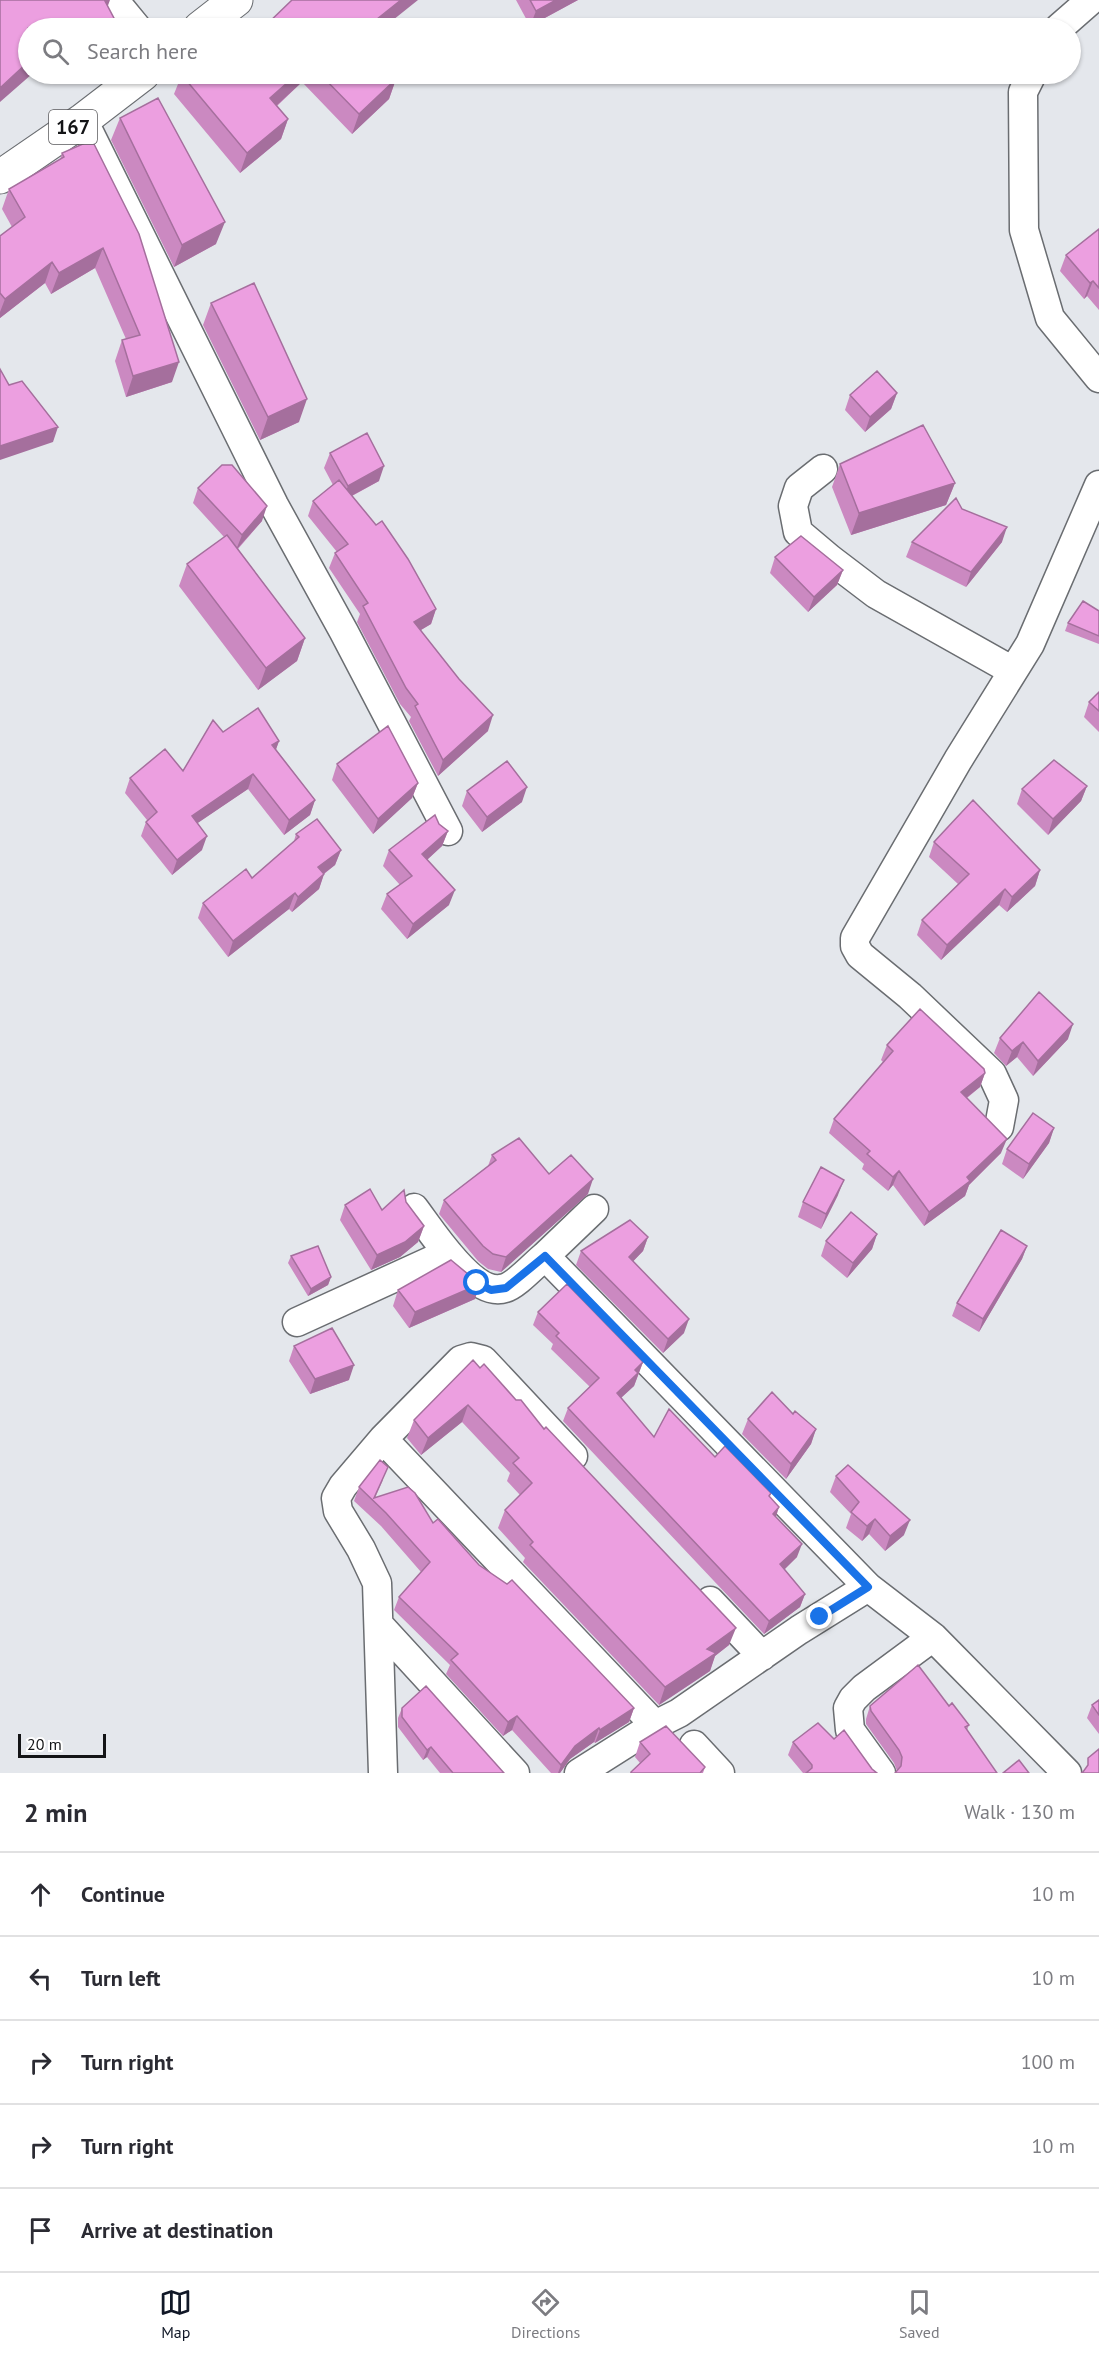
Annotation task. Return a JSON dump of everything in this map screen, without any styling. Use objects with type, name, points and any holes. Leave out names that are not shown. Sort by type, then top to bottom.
[{"type":"main road","points":[[213,18],[236,0]]},
{"type":"main road","name":"167","points":[[0,177],[83,120],[130,84]]},
{"type":"street","points":[[114,0],[129,18]]},
{"type":"street","points":[[1070,18],[1091,0]]},
{"type":"street","points":[[1027,84],[1023,92],[1024,230],[1050,318],[1099,378]]},
{"type":"street","points":[[83,120],[274,505],[344,632],[448,831]]},
{"type":"street","points":[[823,469],[799,488],[793,506],[798,532],[876,594],[1013,670]]},
{"type":"street","points":[[999,1127],[1005,1100],[992,1074],[910,996],[860,955],[855,945],[855,938],[958,760],[1030,644],[1099,485]]},
{"type":"street","points":[[414,1209],[448,1253],[477,1283],[491,1290],[506,1288],[545,1256],[594,1209]]},
{"type":"street","points":[[297,1322],[448,1253]]},
{"type":"street","points":[[545,1256],[868,1587],[933,1637],[1067,1773]]},
{"type":"street","points":[[383,1773],[377,1583],[361,1549],[338,1511],[336,1498],[343,1486],[384,1439],[461,1360],[471,1357],[483,1360],[590,1473]]},
{"type":"street","points":[[384,1439],[655,1725]]},
{"type":"street","points":[[696,1587],[762,1656]]},
{"type":"street","points":[[579,1773],[655,1725],[679,1713],[799,1630],[868,1587]]},
{"type":"street","points":[[380,1626],[515,1773]]},
{"type":"street","points":[[881,1773],[850,1730],[848,1708],[864,1688],[933,1637]]},
{"type":"street","points":[[694,1745],[720,1773]]},
{"type":"building","points":[[0,0],[107,0],[105,1],[114,18],[18,18],[18,71],[0,88]]},
{"type":"building","points":[[292,0],[401,0],[378,18],[273,18]]},
{"type":"building","points":[[530,0],[556,0],[536,11]]},
{"type":"building","points":[[189,84],[286,84],[270,98],[288,119],[247,153]]},
{"type":"building","points":[[330,84],[391,84],[359,114]]},
{"type":"building","points":[[158,98],[225,222],[182,245],[120,118]]},
{"type":"building","points":[[92,140],[139,234],[179,362],[133,376],[122,340],[140,335],[103,248],[59,273],[52,262],[5,299],[0,293],[0,236],[25,217],[9,189],[64,157],[62,153]]},
{"type":"building","points":[[1099,229],[1099,288],[1093,281],[1090,283],[1066,255]]},
{"type":"building","points":[[254,283],[307,399],[268,417],[211,303]]},
{"type":"building","points":[[0,369],[9,385],[22,381],[58,427],[0,446]]},
{"type":"building","points":[[877,371],[897,393],[870,417],[850,395]]},
{"type":"building","points":[[923,425],[955,483],[859,513],[840,464]]},
{"type":"building","points":[[367,433],[384,466],[348,486],[330,453]]},
{"type":"building","points":[[222,465],[232,465],[267,506],[242,535],[198,488]]},
{"type":"building","points":[[339,480],[376,525],[382,521],[408,559],[436,609],[414,622],[459,679],[493,715],[443,760],[415,706],[418,704],[406,688],[363,606],[368,603],[335,553],[348,544],[313,501]]},
{"type":"building","points":[[956,498],[962,509],[1007,527],[971,572],[912,542]]},
{"type":"building","points":[[227,535],[305,638],[266,668],[187,564]]},
{"type":"building","points":[[801,536],[843,570],[814,597],[775,557]]},
{"type":"building","points":[[1083,601],[1099,611],[1099,636],[1068,623]]},
{"type":"building","points":[[1099,692],[1099,711],[1089,702]]},
{"type":"building","points":[[258,708],[279,741],[272,745],[315,800],[289,820],[253,774],[192,816],[207,836],[177,860],[146,822],[157,812],[130,778],[165,749],[183,771],[213,720],[223,732]]},
{"type":"building","points":[[388,726],[418,783],[378,819],[337,764]]},
{"type":"building","points":[[1054,760],[1087,786],[1053,819],[1022,789]]},
{"type":"building","points":[[507,761],[527,787],[487,817],[467,791]]},
{"type":"building","points":[[973,800],[1040,870],[1012,897],[1005,889],[947,945],[922,920],[969,874],[934,842]]},
{"type":"building","points":[[435,815],[439,824],[448,831],[422,854],[455,890],[413,924],[387,894],[412,876],[389,850]]},
{"type":"building","points":[[317,819],[341,850],[318,867],[324,874],[298,897],[295,893],[233,941],[203,903],[246,869],[252,878],[299,837],[296,834]]},
{"type":"building","points":[[1039,992],[1073,1024],[1038,1061],[1023,1042],[1012,1051],[1000,1038]]},
{"type":"building","points":[[920,1009],[984,1069],[985,1073],[961,1092],[1007,1139],[967,1177],[970,1181],[929,1212],[899,1171],[893,1177],[867,1154],[870,1151],[834,1119],[893,1051],[887,1045]]},
{"type":"building","points":[[1033,1113],[1054,1128],[1029,1164],[1007,1149]]},
{"type":"building","points":[[519,1138],[549,1174],[571,1155],[593,1179],[506,1257],[493,1254],[483,1246],[444,1200],[496,1160],[492,1155]]},
{"type":"building","points":[[821,1167],[844,1180],[826,1214],[803,1202]]},
{"type":"building","points":[[370,1189],[382,1210],[404,1190],[406,1202],[424,1226],[405,1242],[377,1255],[345,1205]]},
{"type":"building","points":[[851,1212],[877,1234],[853,1263],[826,1241]]},
{"type":"building","points":[[630,1220],[648,1237],[629,1257],[689,1319],[668,1339],[581,1251]]},
{"type":"building","points":[[1001,1230],[1027,1246],[983,1319],[957,1303]]},
{"type":"building","points":[[318,1246],[331,1277],[311,1289],[291,1256]]},
{"type":"building","points":[[451,1260],[480,1284],[415,1312],[398,1290]]},
{"type":"building","points":[[567,1284],[643,1362],[635,1370],[638,1373],[617,1393],[654,1437],[669,1409],[715,1457],[725,1446],[771,1493],[769,1496],[779,1507],[773,1514],[802,1544],[780,1564],[805,1594],[769,1621],[568,1408],[599,1378],[556,1336],[559,1333],[538,1312]]},
{"type":"building","points":[[332,1328],[354,1365],[315,1379],[294,1346]]},
{"type":"building","points":[[473,1360],[480,1368],[484,1364],[516,1400],[521,1400],[544,1429],[546,1427],[736,1628],[707,1649],[716,1653],[665,1687],[530,1545],[533,1542],[505,1510],[532,1483],[513,1463],[519,1458],[468,1405],[428,1438],[414,1420]]},
{"type":"building","points":[[772,1392],[793,1414],[795,1411],[816,1429],[791,1464],[748,1419]]},
{"type":"building","points":[[380,1460],[388,1467],[374,1498],[408,1487],[415,1493],[433,1523],[438,1519],[479,1565],[507,1584],[512,1580],[634,1708],[600,1730],[599,1728],[575,1746],[561,1765],[517,1716],[508,1722],[451,1660],[458,1654],[399,1597],[430,1562],[359,1487]]},
{"type":"building","points":[[848,1465],[910,1520],[890,1536],[875,1519],[867,1526],[851,1512],[859,1502],[836,1476]]},
{"type":"building","points":[[918,1665],[949,1706],[952,1703],[969,1725],[965,1727],[997,1773],[895,1773],[901,1766],[902,1757],[871,1711],[870,1706]]},
{"type":"building","points":[[426,1686],[504,1773],[453,1773],[431,1747],[427,1750],[402,1717],[402,1708]]},
{"type":"building","points":[[1099,1700],[1099,1715],[1092,1705]]},
{"type":"building","points":[[818,1723],[834,1739],[844,1730],[877,1773],[806,1773],[812,1765],[793,1742]]},
{"type":"building","points":[[666,1726],[705,1767],[700,1773],[631,1773],[650,1754],[640,1742]]},
{"type":"building","points":[[1099,1749],[1099,1773],[1081,1773],[1088,1765],[1088,1758]]},
{"type":"building","points":[[1019,1760],[1029,1773],[1003,1773]]},
{"type":"route","points":[[477,1283],[491,1290],[506,1288],[545,1256],[868,1587],[820,1617]]}]
